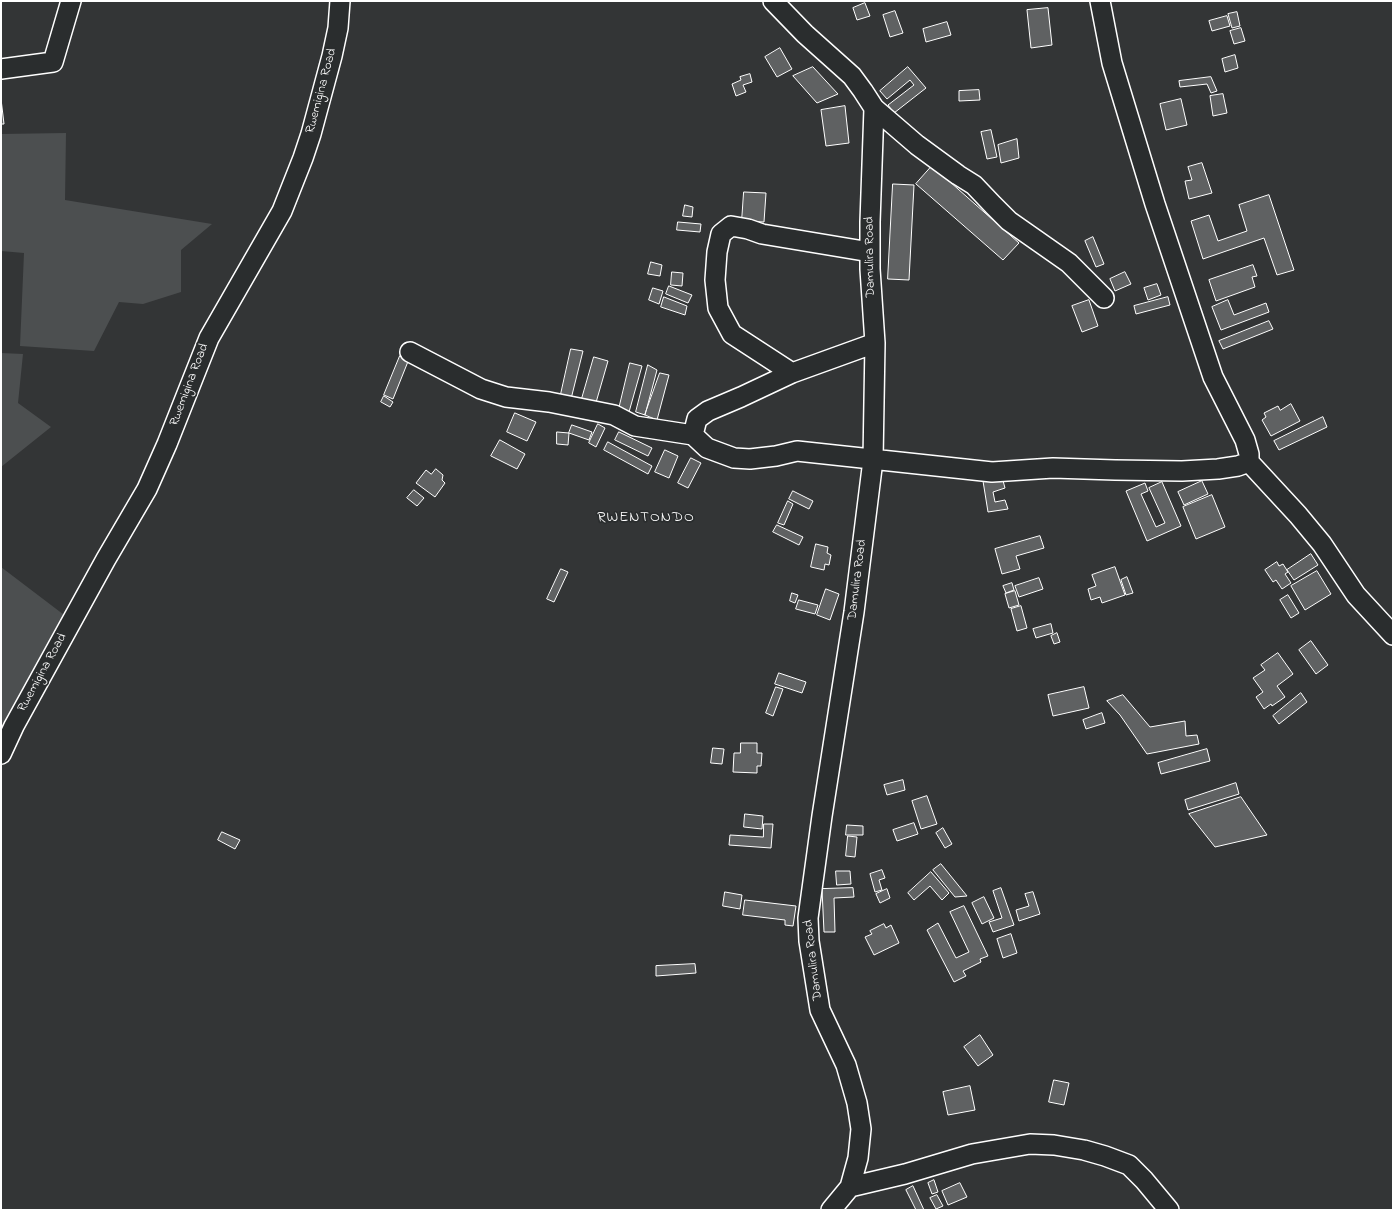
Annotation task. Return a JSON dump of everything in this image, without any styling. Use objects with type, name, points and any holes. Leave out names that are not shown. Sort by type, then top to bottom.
[{"type":"street","points":[[1,69],[53,62],[71,1]]},
{"type":"street","name":"Rwemigina Road","points":[[1,754],[25,706],[106,559],[147,489],[167,444],[209,338],[282,211],[311,134],[332,56],[338,28],[340,1]]},
{"type":"street","points":[[773,1],[805,34],[852,76],[874,108],[923,149],[974,185],[1009,221],[1069,263],[1104,298]]},
{"type":"street","points":[[1100,1],[1112,64],[1155,204],[1213,377],[1245,440],[1249,454],[1248,462]]},
{"type":"street","name":"Damulira Road","points":[[850,1187],[858,1158],[861,1129],[857,1103],[846,1065],[820,1010],[809,941],[808,918],[822,816],[854,612],[873,460],[875,343],[870,252],[870,214],[874,108]]},
{"type":"street","points":[[792,373],[732,334],[718,308],[715,280],[720,234],[731,226],[748,229],[762,234],[870,252]]},
{"type":"street","points":[[693,435],[697,419],[708,411],[792,373],[875,343]]},
{"type":"street","points":[[410,352],[481,388],[506,397],[549,402],[614,415],[634,426],[693,435],[707,448],[734,458],[776,456],[797,451],[992,472],[1053,468],[1182,471],[1218,469],[1238,466],[1248,462]]},
{"type":"street","points":[[1248,462],[1298,515],[1322,544],[1356,595],[1393,635]]},
{"type":"street","points":[[831,1210],[850,1187],[905,1174],[972,1154],[1030,1144],[1054,1145],[1084,1150],[1129,1165],[1144,1180],[1169,1210]]},
{"type":"shaded area","points":[[66,133],[65,200],[212,224],[181,250],[181,292],[143,304],[119,302],[94,351],[20,346],[24,253],[1,251],[1,134]]},
{"type":"shaded area","points":[[1,353],[23,354],[18,403],[51,427],[1,467]]},
{"type":"shaded area","points":[[1,567],[76,624],[1,762]]},
{"type":"building","points":[[865,3],[870,16],[857,20],[853,8]]},
{"type":"building","points":[[1048,8],[1052,45],[1031,48],[1027,10]]},
{"type":"building","points":[[895,11],[903,33],[890,37],[883,15]]},
{"type":"building","points":[[1237,12],[1240,26],[1232,28],[1228,14]]},
{"type":"building","points":[[1227,16],[1230,26],[1212,31],[1209,21]]},
{"type":"building","points":[[947,22],[951,35],[926,42],[923,29]]},
{"type":"building","points":[[1241,28],[1245,41],[1234,44],[1230,31]]},
{"type":"building","points":[[780,48],[792,69],[777,77],[765,57]]},
{"type":"building","points":[[1235,55],[1238,68],[1225,72],[1222,59]]},
{"type":"building","points":[[813,67],[838,94],[817,103],[793,76]]},
{"type":"building","points":[[908,67],[926,88],[894,113],[888,105],[914,85],[910,80],[887,99],[880,91]]},
{"type":"building","points":[[750,74],[752,82],[743,85],[746,92],[736,96],[732,84],[741,80],[740,77]]},
{"type":"building","points":[[1211,77],[1217,91],[1211,93],[1207,84],[1180,87],[1179,81]]},
{"type":"building","points":[[979,90],[980,100],[959,101],[959,91]]},
{"type":"building","points":[[1223,94],[1227,113],[1213,116],[1210,96]]},
{"type":"building","points":[[1,99],[4,124],[1,124]]},
{"type":"building","points":[[1181,99],[1187,125],[1166,130],[1160,104]]},
{"type":"building","points":[[845,106],[849,143],[826,146],[821,110]]},
{"type":"building","points":[[991,130],[997,157],[987,159],[981,132]]},
{"type":"building","points":[[1017,139],[1019,158],[1001,163],[998,145]]},
{"type":"building","points":[[1202,163],[1212,193],[1189,199],[1185,181],[1192,180],[1188,167]]},
{"type":"building","points":[[932,166],[1019,243],[1003,260],[916,184]]},
{"type":"building","points":[[893,184],[914,185],[909,280],[888,279]]},
{"type":"building","points":[[744,192],[766,193],[764,222],[742,221]]},
{"type":"building","points":[[1269,195],[1294,270],[1277,275],[1264,238],[1203,259],[1191,221],[1209,215],[1218,241],[1247,231],[1239,205]]},
{"type":"building","points":[[685,205],[693,207],[692,217],[683,216]]},
{"type":"building","points":[[678,222],[701,224],[700,232],[677,230]]},
{"type":"building","points":[[1093,237],[1104,264],[1096,267],[1085,241]]},
{"type":"building","points":[[651,262],[662,265],[660,276],[648,274]]},
{"type":"building","points":[[1253,265],[1257,276],[1252,277],[1255,287],[1216,301],[1209,280]]},
{"type":"building","points":[[672,272],[683,273],[682,286],[671,285]]},
{"type":"building","points":[[1125,272],[1131,284],[1115,291],[1110,279]]},
{"type":"building","points":[[1157,284],[1161,295],[1148,300],[1144,288]]},
{"type":"building","points":[[669,286],[692,295],[688,303],[666,294]]},
{"type":"building","points":[[653,288],[663,291],[659,304],[649,300]]},
{"type":"building","points":[[664,297],[687,306],[685,315],[661,307]]},
{"type":"building","points":[[1168,297],[1170,305],[1136,314],[1134,306]]},
{"type":"building","points":[[1089,300],[1098,326],[1082,332],[1072,306]]},
{"type":"building","points":[[1228,300],[1234,315],[1266,303],[1269,312],[1221,330],[1212,307]]},
{"type":"building","points":[[1269,321],[1273,329],[1223,349],[1219,341]]},
{"type":"building","points":[[571,349],[583,351],[571,399],[561,394]]},
{"type":"building","points":[[400,356],[409,359],[393,399],[384,395]]},
{"type":"building","points":[[594,357],[608,361],[595,406],[581,402]]},
{"type":"building","points":[[630,363],[642,366],[629,412],[619,409]]},
{"type":"building","points":[[648,365],[657,370],[645,415],[636,412]]},
{"type":"building","points":[[660,373],[669,375],[657,420],[645,415]]},
{"type":"building","points":[[384,396],[393,402],[390,407],[381,402]]},
{"type":"building","points":[[1291,404],[1300,421],[1271,436],[1262,420],[1266,417],[1264,413],[1278,406],[1280,410]]},
{"type":"building","points":[[515,413],[536,422],[527,441],[507,432]]},
{"type":"building","points":[[1323,417],[1327,427],[1279,450],[1274,441]]},
{"type":"building","points":[[598,424],[605,428],[596,447],[589,443]]},
{"type":"building","points":[[572,425],[592,432],[589,440],[569,433]]},
{"type":"building","points":[[557,432],[569,433],[568,445],[557,444]]},
{"type":"building","points":[[619,432],[652,448],[648,456],[615,440]]},
{"type":"building","points":[[500,440],[525,454],[517,469],[491,456]]},
{"type":"building","points":[[608,442],[652,466],[648,474],[604,450]]},
{"type":"building","points":[[665,450],[678,456],[669,478],[655,472]]},
{"type":"building","points":[[691,458],[701,463],[688,488],[678,483]]},
{"type":"building","points":[[436,469],[443,475],[442,480],[445,483],[435,497],[416,483],[426,470],[431,474]]},
{"type":"building","points":[[1002,477],[1005,488],[993,492],[995,502],[1005,500],[1008,509],[988,512],[983,481]]},
{"type":"building","points":[[1202,481],[1208,494],[1184,505],[1178,492]]},
{"type":"building","points":[[1162,482],[1181,526],[1147,541],[1126,491],[1145,483],[1148,491],[1141,494],[1156,527],[1165,523],[1149,488]]},
{"type":"building","points":[[414,490],[424,498],[417,506],[407,498]]},
{"type":"building","points":[[793,491],[813,501],[809,509],[789,499]]},
{"type":"building","points":[[1212,495],[1225,527],[1196,539],[1183,507]]},
{"type":"building","points":[[788,501],[793,504],[784,525],[778,523]]},
{"type":"building","points":[[777,525],[803,537],[799,545],[773,532]]},
{"type":"building","points":[[1040,536],[1044,548],[1016,556],[1020,569],[1002,574],[995,549]]},
{"type":"building","points":[[816,544],[828,547],[827,553],[831,555],[829,565],[825,564],[824,570],[811,567]]},
{"type":"building","points":[[1311,554],[1318,565],[1294,580],[1287,570]]},
{"type":"building","points":[[1277,562],[1279,566],[1283,564],[1288,572],[1285,574],[1291,583],[1282,589],[1276,580],[1273,582],[1265,570]]},
{"type":"building","points":[[1115,567],[1125,595],[1102,603],[1100,597],[1091,600],[1088,589],[1096,586],[1092,575]]},
{"type":"building","points":[[561,569],[568,572],[554,602],[547,599]]},
{"type":"building","points":[[1317,571],[1331,594],[1305,610],[1291,586]]},
{"type":"building","points":[[1127,577],[1133,593],[1126,595],[1121,580]]},
{"type":"building","points":[[1039,578],[1043,589],[1019,597],[1015,586]]},
{"type":"building","points":[[1012,583],[1014,590],[1006,593],[1003,586]]},
{"type":"building","points":[[826,589],[839,594],[830,620],[817,615]]},
{"type":"building","points":[[1015,591],[1019,605],[1009,608],[1005,594]]},
{"type":"building","points":[[792,593],[798,595],[795,603],[790,601]]},
{"type":"building","points":[[1288,595],[1299,613],[1291,618],[1280,600]]},
{"type":"building","points":[[799,600],[818,605],[815,614],[796,609]]},
{"type":"building","points":[[1021,606],[1027,628],[1017,631],[1011,609]]},
{"type":"building","points":[[1051,624],[1053,633],[1036,638],[1033,629]]},
{"type":"building","points":[[1057,633],[1060,642],[1054,644],[1051,636]]},
{"type":"building","points":[[1311,641],[1328,665],[1316,674],[1299,650]]},
{"type":"building","points":[[1278,653],[1293,674],[1277,686],[1285,697],[1272,706],[1271,704],[1264,709],[1256,697],[1263,692],[1253,678],[1265,670],[1261,665]]},
{"type":"building","points":[[779,673],[806,682],[802,693],[775,684]]},
{"type":"building","points":[[776,687],[783,689],[773,716],[766,713]]},
{"type":"building","points":[[1084,687],[1089,708],[1053,716],[1048,695]]},
{"type":"building","points":[[1301,693],[1307,702],[1279,724],[1273,716]]},
{"type":"building","points":[[1123,695],[1150,727],[1185,721],[1186,736],[1197,735],[1199,744],[1147,754],[1120,715],[1107,701]]},
{"type":"building","points":[[1102,713],[1105,723],[1086,729],[1083,720]]},
{"type":"building","points":[[741,743],[757,743],[757,753],[762,753],[761,766],[757,766],[757,773],[733,772],[734,753],[740,753]]},
{"type":"building","points":[[713,748],[724,749],[722,764],[711,763]]},
{"type":"building","points":[[1207,749],[1210,761],[1161,774],[1158,763]]},
{"type":"building","points":[[903,780],[905,790],[887,795],[884,785]]},
{"type":"building","points":[[1236,783],[1239,794],[1188,810],[1185,800]]},
{"type":"building","points":[[927,796],[937,824],[921,829],[912,801]]},
{"type":"building","points":[[1241,797],[1267,835],[1215,847],[1189,814]]},
{"type":"building","points":[[745,814],[763,816],[762,829],[744,827]]},
{"type":"building","points":[[914,823],[918,834],[897,841],[893,830]]},
{"type":"building","points":[[764,824],[773,824],[771,848],[729,845],[730,835],[763,837]]},
{"type":"building","points":[[847,825],[863,826],[863,835],[846,835]]},
{"type":"building","points":[[943,828],[952,844],[945,848],[936,833]]},
{"type":"building","points":[[222,832],[240,840],[235,849],[218,840]]},
{"type":"building","points":[[848,836],[857,837],[855,857],[846,856]]},
{"type":"building","points":[[941,864],[967,896],[955,897],[933,870]]},
{"type":"building","points":[[882,870],[885,878],[879,880],[882,890],[875,892],[870,874]]},
{"type":"building","points":[[836,871],[850,871],[851,884],[837,885]]},
{"type":"building","points":[[931,872],[949,893],[942,900],[930,886],[914,900],[908,893]]},
{"type":"building","points":[[853,888],[854,897],[834,898],[835,932],[824,932],[822,889]]},
{"type":"building","points":[[1001,888],[1014,925],[993,932],[989,922],[1002,918],[993,891]]},
{"type":"building","points":[[887,889],[890,898],[880,903],[876,894]]},
{"type":"building","points":[[725,892],[742,895],[740,909],[723,906]]},
{"type":"building","points":[[1033,892],[1040,914],[1019,921],[1016,910],[1029,906],[1025,894]]},
{"type":"building","points":[[984,897],[994,918],[982,924],[972,903]]},
{"type":"building","points":[[745,900],[796,906],[793,926],[785,925],[785,920],[743,915]]},
{"type":"building","points":[[964,906],[988,956],[980,959],[981,962],[963,971],[966,976],[954,982],[927,930],[938,923],[956,958],[969,952],[950,912]]},
{"type":"building","points":[[884,924],[886,928],[891,925],[899,943],[874,955],[865,937],[872,934],[870,931]]},
{"type":"building","points":[[1011,934],[1017,953],[1003,958],[997,939]]},
{"type":"building","points":[[695,964],[696,973],[656,976],[656,966]]},
{"type":"building","points":[[980,1035],[993,1055],[978,1066],[964,1047]]},
{"type":"building","points":[[1054,1080],[1069,1083],[1064,1105],[1049,1102]]},
{"type":"building","points":[[970,1086],[975,1110],[948,1115],[943,1092]]},
{"type":"building","points":[[934,1180],[938,1192],[932,1194],[928,1183]]},
{"type":"building","points":[[960,1183],[967,1197],[948,1205],[942,1191]]},
{"type":"building","points":[[913,1186],[924,1210],[916,1210],[906,1190]]},
{"type":"building","points":[[937,1195],[943,1206],[936,1209],[930,1198]]},
{"type":"district","name":"RWENTONDO","points":[[646,519]]}]
